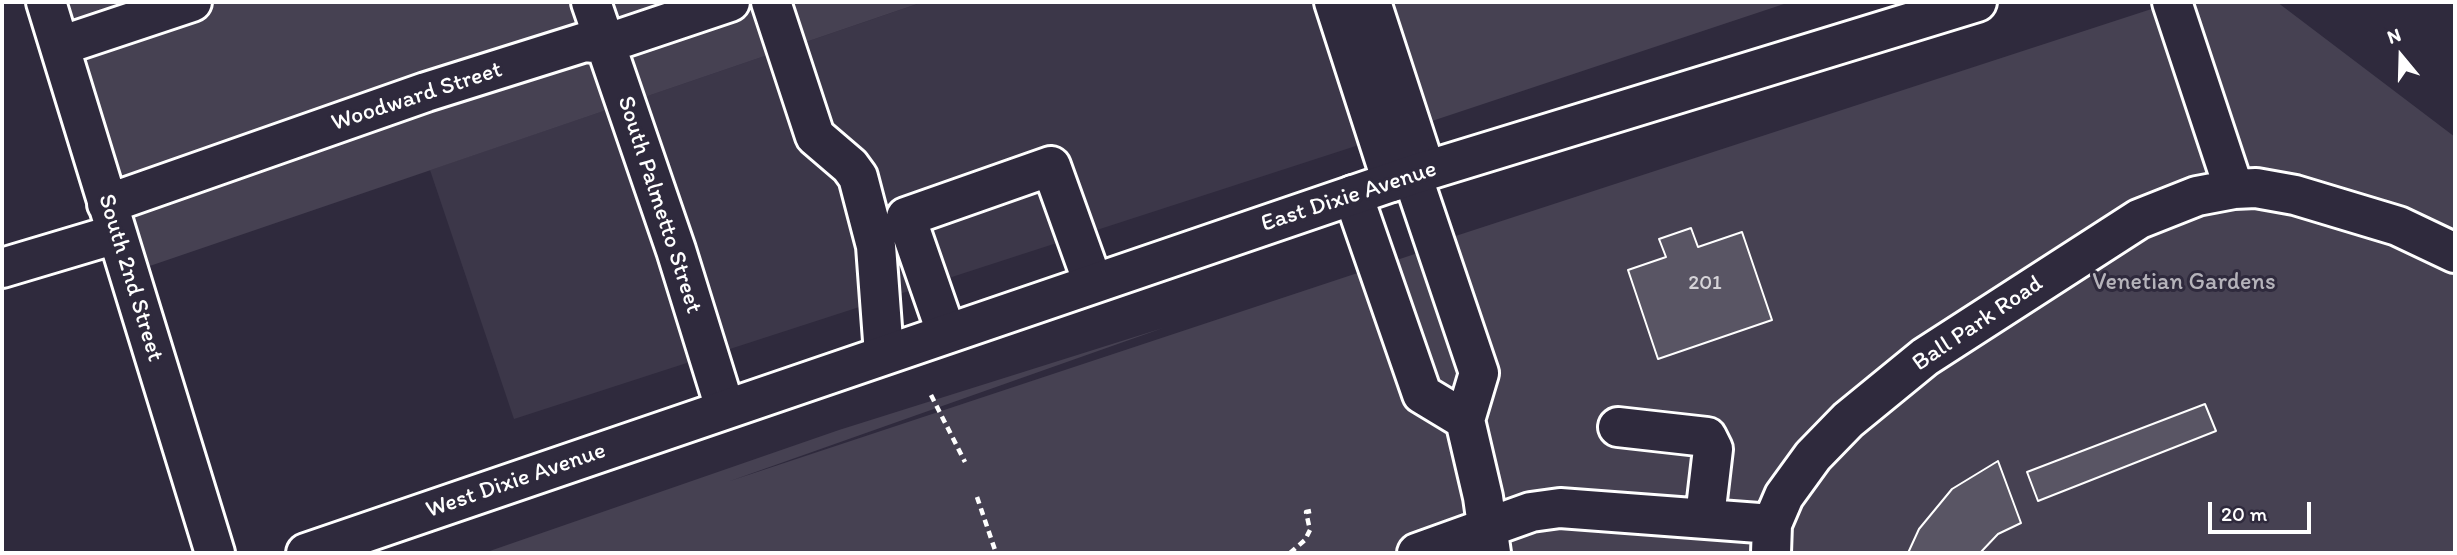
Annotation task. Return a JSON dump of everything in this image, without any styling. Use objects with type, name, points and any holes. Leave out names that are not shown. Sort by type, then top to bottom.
[{"type":"street","name":"South 2nd Street","points":[[46,2],[215,553]]},
{"type":"street","points":[[60,47],[192,2]]},
{"type":"street","name":"South Palmetto Street","points":[[591,2],[725,408]]},
{"type":"street","name":"Woodward Street","points":[[2,268],[111,219],[438,88],[585,42],[605,44],[730,2]]},
{"type":"street","points":[[771,2],[815,136],[850,166],[858,177],[876,246],[884,354]]},
{"type":"street","points":[[1334,2],[1410,176],[1479,373],[1465,420],[1483,497],[1488,541]]},
{"type":"street","points":[[1371,2],[1410,176]]},
{"type":"street","name":"East Dixie Avenue","points":[[725,408],[1410,176],[1978,2]]},
{"type":"street","points":[[2172,2],[2234,188]]},
{"type":"street","points":[[946,332],[906,217],[1051,166],[1093,283]]},
{"type":"street","name":"Ball Park Road","points":[[1417,553],[1488,541],[1531,512],[1560,508],[1705,517],[1771,539],[1784,496],[1814,456],[1848,420],[1925,357],[2138,219],[2197,196],[2234,188],[2256,188],[2295,195],[2398,226],[2455,253]]},
{"type":"street","points":[[1353,195],[1422,394],[1465,420]]},
{"type":"street","name":"West Dixie Avenue","points":[[306,553],[725,408]]},
{"type":"street","points":[[1618,426],[1707,437],[1713,449],[1705,517]]},
{"type":"path","points":[[931,395],[965,462]]},
{"type":"path","points":[[977,497],[996,553]]},
{"type":"path","points":[[1290,553],[1305,540],[1310,530],[1306,512],[1311,510]]},
{"type":"shaded area","points":[[923,2],[1314,2],[1362,144],[514,419],[430,170]]},
{"type":"green space","points":[[47,2],[923,2],[138,270]]},
{"type":"green space","points":[[1390,2],[1790,2],[1429,122]]},
{"type":"green space","name":"Venetian Gardens","points":[[2173,2],[2277,2],[2455,137],[2455,553],[484,553],[839,430],[1163,328],[730,481],[1430,249],[1428,245]]},
{"type":"building","points":[[1691,228],[1698,247],[1742,232],[1772,320],[1658,359],[1628,270],[1666,257],[1659,239]]},
{"type":"building","points":[[2205,404],[2216,431],[2038,501],[2027,472]]},
{"type":"building","points":[[1998,461],[2021,523],[1998,534],[1980,553],[1908,553],[1919,529],[1952,489]]}]
